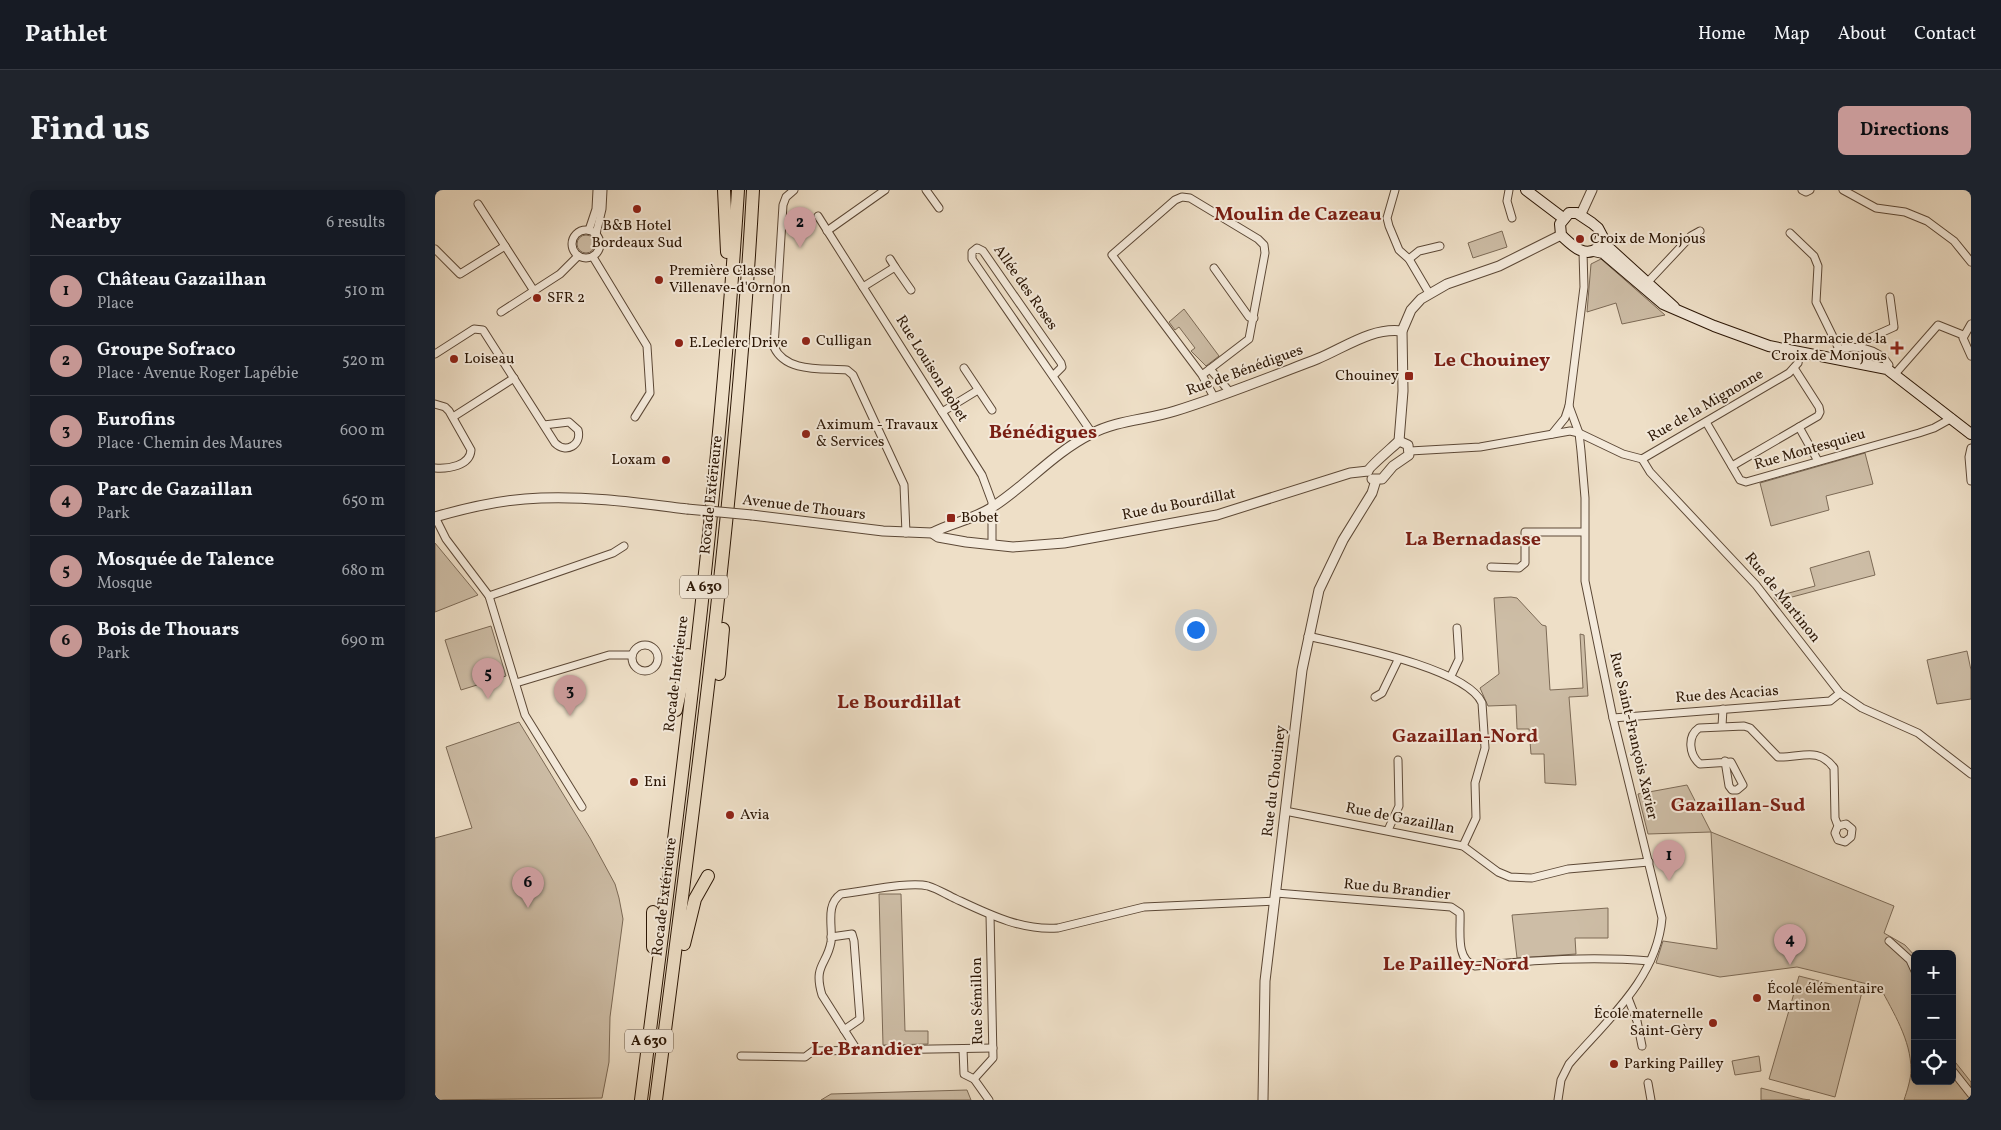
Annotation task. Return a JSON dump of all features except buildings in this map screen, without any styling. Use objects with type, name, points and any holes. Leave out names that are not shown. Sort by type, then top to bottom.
[{"type":"highway","points":[[724,190],[727,244],[727,352]]},
{"type":"highway","name":"Rocade Intérieure","points":[[641,1100],[705,575],[727,352],[738,190]]},
{"type":"highway","name":"Rocade Extérieure","points":[[656,1100],[717,610],[733,456],[753,190]]},
{"type":"highway","points":[[676,710],[686,667],[691,629],[705,575]]},
{"type":"highway","points":[[717,610],[723,629],[719,674]]},
{"type":"highway","points":[[671,986],[681,968],[686,933],[695,899],[708,876]]},
{"type":"highway","points":[[653,912],[656,982]]},
{"type":"main road","points":[[1526,190],[1563,218]]},
{"type":"main road","points":[[1646,285],[1608,247],[1601,237],[1598,228],[1581,214],[1573,212],[1563,218],[1559,226],[1561,235],[1583,252],[1594,251],[1603,253],[1675,307],[1753,342],[1800,353],[1836,354],[1891,372],[1971,434]]},
{"type":"main road","points":[[1594,251],[1600,245],[1601,237]]},
{"type":"street","points":[[593,232],[578,232],[574,236],[572,247],[578,256],[585,259],[593,257],[600,246],[593,232],[597,190]]},
{"type":"street","points":[[593,232],[602,210],[603,190]]},
{"type":"street","points":[[794,190],[787,197],[783,206],[773,347],[782,360],[790,365],[847,370],[853,374],[904,485],[906,533]]},
{"type":"street","points":[[827,231],[885,190]]},
{"type":"street","points":[[927,190],[939,208]]},
{"type":"street","points":[[1395,190],[1388,222],[1399,250],[1409,258],[1429,293]]},
{"type":"street","points":[[1509,190],[1507,201],[1512,218]]},
{"type":"street","points":[[1581,214],[1592,190]]},
{"type":"street","points":[[1802,190],[1806,192],[1810,190]]},
{"type":"street","points":[[1843,190],[1876,208],[1905,212],[1936,226],[1963,250],[1971,262]]},
{"type":"street","points":[[1202,375],[1246,343],[1251,334],[1265,253],[1264,245],[1258,239],[1190,198],[1182,196],[1112,255],[1202,375],[1214,397]]},
{"type":"street","points":[[478,204],[534,291]]},
{"type":"street","name":"Rue Louison Bobet","points":[[818,216],[982,476],[993,507],[992,545]]},
{"type":"street","points":[[1646,285],[1691,236],[1700,231]]},
{"type":"street","points":[[1790,233],[1814,256],[1818,266],[1816,302],[1836,354],[1850,346],[1859,347],[1882,357],[1889,365],[1891,372],[1936,327],[1945,326],[1963,335],[1971,356]]},
{"type":"street","points":[[1561,235],[1528,254],[1456,280],[1429,293],[1411,310],[1402,331],[1403,399],[1399,441],[1389,452],[1370,467],[1368,472],[1376,480],[1382,479],[1410,452],[1480,447],[1570,431],[1579,433],[1623,454],[1642,459]]},
{"type":"street","points":[[435,249],[460,274],[505,246]]},
{"type":"street","points":[[1409,258],[1419,251],[1440,246]]},
{"type":"street","name":"Allée des Roses","points":[[1054,375],[1062,367],[1061,363],[983,252],[977,248],[971,252],[972,260],[1054,375],[1092,433]]},
{"type":"street","name":"Rue Saint-François Xavier","points":[[1552,434],[1565,418],[1569,406],[1584,286],[1583,252]]},
{"type":"street","points":[[501,312],[567,270],[578,256]]},
{"type":"street","points":[[593,257],[647,346],[650,393],[635,417]]},
{"type":"street","points":[[890,259],[911,290]]},
{"type":"street","points":[[863,287],[895,267]]},
{"type":"street","points":[[1213,268],[1249,317],[1254,318]]},
{"type":"street","points":[[1859,347],[1865,340],[1894,327],[1890,297]]},
{"type":"street","points":[[1963,335],[1971,324]]},
{"type":"street","points":[[435,354],[479,328],[486,333],[544,426],[559,448],[568,448],[576,444],[578,439],[577,430],[569,422],[544,426]]},
{"type":"street","name":"Rue de Bénédigues","points":[[932,533],[941,528],[967,521],[993,507],[1055,457],[1092,433],[1122,422],[1177,411],[1320,358],[1382,330],[1402,331]]},
{"type":"street","points":[[1732,466],[1818,416],[1820,412],[1794,368],[1800,353]]},
{"type":"street","points":[[964,368],[992,410]]},
{"type":"street","name":"Rue de la Mignonne","points":[[1642,459],[1794,368]]},
{"type":"street","points":[[1210,369],[1229,391]]},
{"type":"street","points":[[453,417],[514,378]]},
{"type":"street","points":[[942,412],[978,390]]},
{"type":"street","points":[[435,404],[445,407],[453,417],[469,444],[471,454],[463,463],[435,468]]},
{"type":"street","name":"Rue Saint-François Xavier","points":[[1559,1100],[1561,1080],[1569,1064],[1639,984],[1659,939],[1662,918],[1613,718],[1587,601],[1584,532],[1585,498],[1579,433],[1569,406]]},
{"type":"street","name":"Rue Montesquieu","points":[[1706,422],[1741,480],[1747,482],[1934,428],[1952,418]]},
{"type":"street","points":[[1799,427],[1818,461]]},
{"type":"street","points":[[1399,441],[1405,443],[1410,452]]},
{"type":"street","points":[[1971,448],[1969,457],[1971,481]]},
{"type":"street","name":"Rue de Martinon","points":[[1642,459],[1650,472],[1761,591],[1841,693],[1862,708],[1918,733],[1971,774]]},
{"type":"street","name":"Rue du Bourdillat","points":[[992,545],[1013,547],[1045,546],[1217,515],[1350,473],[1368,472]]},
{"type":"street","name":"Rue du Chouiney","points":[[1263,1100],[1264,1000],[1285,812],[1314,607],[1328,569],[1372,493],[1376,480]]},
{"type":"street","name":"Avenue de Thouars","points":[[435,517],[498,502],[541,498],[613,500],[906,533],[932,533],[938,537],[992,545]]},
{"type":"street","points":[[435,517],[446,539],[489,596],[525,716],[583,808]]},
{"type":"street","points":[[1491,567],[1519,568],[1525,563],[1525,532],[1584,532]]},
{"type":"street","points":[[489,596],[613,553],[624,546]]},
{"type":"street","points":[[1451,676],[1459,660],[1457,628]]},
{"type":"street","points":[[1309,636],[1355,646],[1451,676],[1468,686],[1479,697],[1485,753],[1475,783],[1475,818],[1463,846]]},
{"type":"street","points":[[516,682],[609,655],[632,655]]},
{"type":"street","points":[[1375,697],[1382,692],[1398,660]]},
{"type":"street","name":"Rue des Acacias","points":[[1613,718],[1830,701],[1841,693]]},
{"type":"street","points":[[1722,726],[1723,709]]},
{"type":"street","points":[[1725,761],[1700,764],[1695,760],[1690,739],[1693,731],[1699,728],[1722,726],[1750,728],[1778,757],[1817,754],[1823,756],[1834,768],[1835,818],[1838,826]]},
{"type":"street","points":[[1388,830],[1399,806],[1398,760]]},
{"type":"street","name":"Rue de Gazaillan","points":[[1285,812],[1388,830],[1463,846],[1498,872],[1520,878],[1532,878],[1568,869],[1649,862]]},
{"type":"street","name":"Rue du Brandier","points":[[831,937],[831,907],[841,894],[911,885],[928,886],[990,915],[1025,926],[1046,929],[1058,928],[1144,907],[1275,897],[1451,907],[1460,913],[1463,957],[1467,962],[1475,966],[1568,958],[1616,958],[1650,961]]},
{"type":"street","name":"Rue Sémillon","points":[[974,1079],[992,1062],[990,915]]},
{"type":"street","points":[[844,1030],[860,1019],[852,934],[831,937],[820,969],[819,986],[822,995],[844,1030],[857,1050]]},
{"type":"street","points":[[1889,941],[1911,962]]},
{"type":"street","points":[[1628,998],[1637,1021],[1642,1046]]},
{"type":"street","points":[[741,1056],[805,1057],[813,1051],[993,1048]]},
{"type":"street","points":[[963,1049],[963,1070],[965,1074],[974,1079],[989,1100]]},
{"type":"street","points":[[1956,1075],[1971,1094]]},
{"type":"street","points":[[1648,1083],[1651,1100]]},
{"type":"shaded area","points":[[1502,231],[1507,247],[1473,258],[1468,243]]},
{"type":"shaded area","points":[[582,235],[590,235],[595,240],[593,251],[582,253],[577,248],[577,240]]},
{"type":"shaded area","points":[[1601,259],[1665,315],[1622,324],[1616,303],[1587,312],[1591,264]]},
{"type":"shaded area","points":[[1184,309],[1219,356],[1206,366],[1191,351],[1195,348],[1179,327],[1175,330],[1169,322]]},
{"type":"shaded area","points":[[1865,453],[1873,484],[1826,496],[1829,510],[1771,526],[1760,483]]},
{"type":"shaded area","points":[[435,543],[478,595],[435,612]]},
{"type":"shaded area","points":[[1869,551],[1875,575],[1777,601],[1774,597],[1815,586],[1810,568]]},
{"type":"shaded area","points":[[1494,598],[1517,598],[1542,625],[1546,626],[1550,690],[1583,688],[1580,634],[1584,635],[1588,696],[1569,697],[1576,785],[1545,783],[1544,754],[1531,754],[1529,729],[1517,729],[1516,705],[1488,706],[1480,688],[1499,674]]},
{"type":"shaded area","points":[[491,626],[506,676],[461,690],[445,640]]},
{"type":"shaded area","points":[[1967,651],[1971,670],[1971,699],[1937,704],[1927,660]]},
{"type":"shaded area","points":[[519,722],[590,838],[615,884],[619,898],[623,919],[610,1017],[609,1062],[602,1098],[435,1100],[435,838],[472,828],[446,747]]},
{"type":"shaded area","points":[[1687,785],[1711,832],[1648,834],[1638,794]]},
{"type":"shaded area","points":[[1711,832],[1894,906],[1884,933],[1905,945],[1911,952],[1911,1074],[1905,1037],[1880,987],[1797,967],[1720,977],[1656,963],[1663,941],[1717,949]]},
{"type":"shaded area","points":[[879,894],[901,894],[905,1031],[928,1031],[928,1044],[883,1045]]},
{"type":"shaded area","points":[[1608,908],[1608,938],[1575,938],[1576,954],[1517,958],[1512,915]]},
{"type":"shaded area","points":[[1799,976],[1862,992],[1835,1097],[1769,1079]]},
{"type":"shaded area","points":[[1759,1056],[1761,1071],[1735,1075],[1732,1061]]},
{"type":"shaded area","points":[[1956,1063],[1971,1082],[1971,1100],[1904,1100],[1911,1074],[1911,1085],[1956,1085]]},
{"type":"shaded area","points":[[1761,1088],[1803,1099],[1810,1100],[1761,1100]]},
{"type":"shaded area","points":[[967,1090],[971,1100],[821,1100],[831,1094]]},
{"type":"place","name":"B&B Hotel Bordeaux Sud","points":[[637,209]]},
{"type":"place","name":"Croix de Monjous","points":[[1580,239]]},
{"type":"place","name":"Groupe Sofraco","points":[[800,248]]},
{"type":"place","name":"Première Classe Villenave-d'Ornon","points":[[659,280]]},
{"type":"place","name":"SFR 2","points":[[537,298]]},
{"type":"place","name":"Culligan","points":[[806,341]]},
{"type":"place","name":"E.Leclerc Drive","points":[[679,343]]},
{"type":"place","name":"Pharmacie de la Croix de Monjous","points":[[1897,348]]},
{"type":"place","name":"Loiseau","points":[[454,359]]},
{"type":"place","name":"Chouiney","points":[[1409,376]]},
{"type":"place","name":"Aximum - Travaux & Services","points":[[806,434]]},
{"type":"place","name":"Loxam","points":[[666,460]]},
{"type":"place","name":"Bobet","points":[[951,518]]},
{"type":"place","name":"Mosquée de Talence","points":[[488,699]]},
{"type":"place","name":"Eurofins","points":[[570,716]]},
{"type":"place","name":"Eni","points":[[634,782]]},
{"type":"place","name":"Avia","points":[[730,815]]},
{"type":"place","name":"Château Gazailhan","points":[[1669,881]]},
{"type":"place","name":"Bois de Thouars","points":[[528,908]]},
{"type":"place","name":"Parc de Gazaillan","points":[[1790,965]]},
{"type":"place","name":"École élémentaire Martinon","points":[[1757,998]]},
{"type":"place","name":"École maternelle Saint-Gèry","points":[[1713,1023]]},
{"type":"place","name":"Parking Pailley","points":[[1614,1064]]},
{"type":"district","name":"Moulin de Cazeau","points":[[1298,215]]},
{"type":"district","name":"Le Chouiney","points":[[1492,361]]},
{"type":"district","name":"Bénédigues","points":[[1043,433]]},
{"type":"district","name":"La Bernadasse","points":[[1473,540]]},
{"type":"district","name":"Le Bourdillat","points":[[899,703]]},
{"type":"district","name":"Gazaillan-Nord","points":[[1465,737]]},
{"type":"district","name":"Gazaillan-Sud","points":[[1738,806]]},
{"type":"district","name":"Le Pailley-Nord","points":[[1456,965]]},
{"type":"district","name":"Le Brandier","points":[[867,1050]]}]
